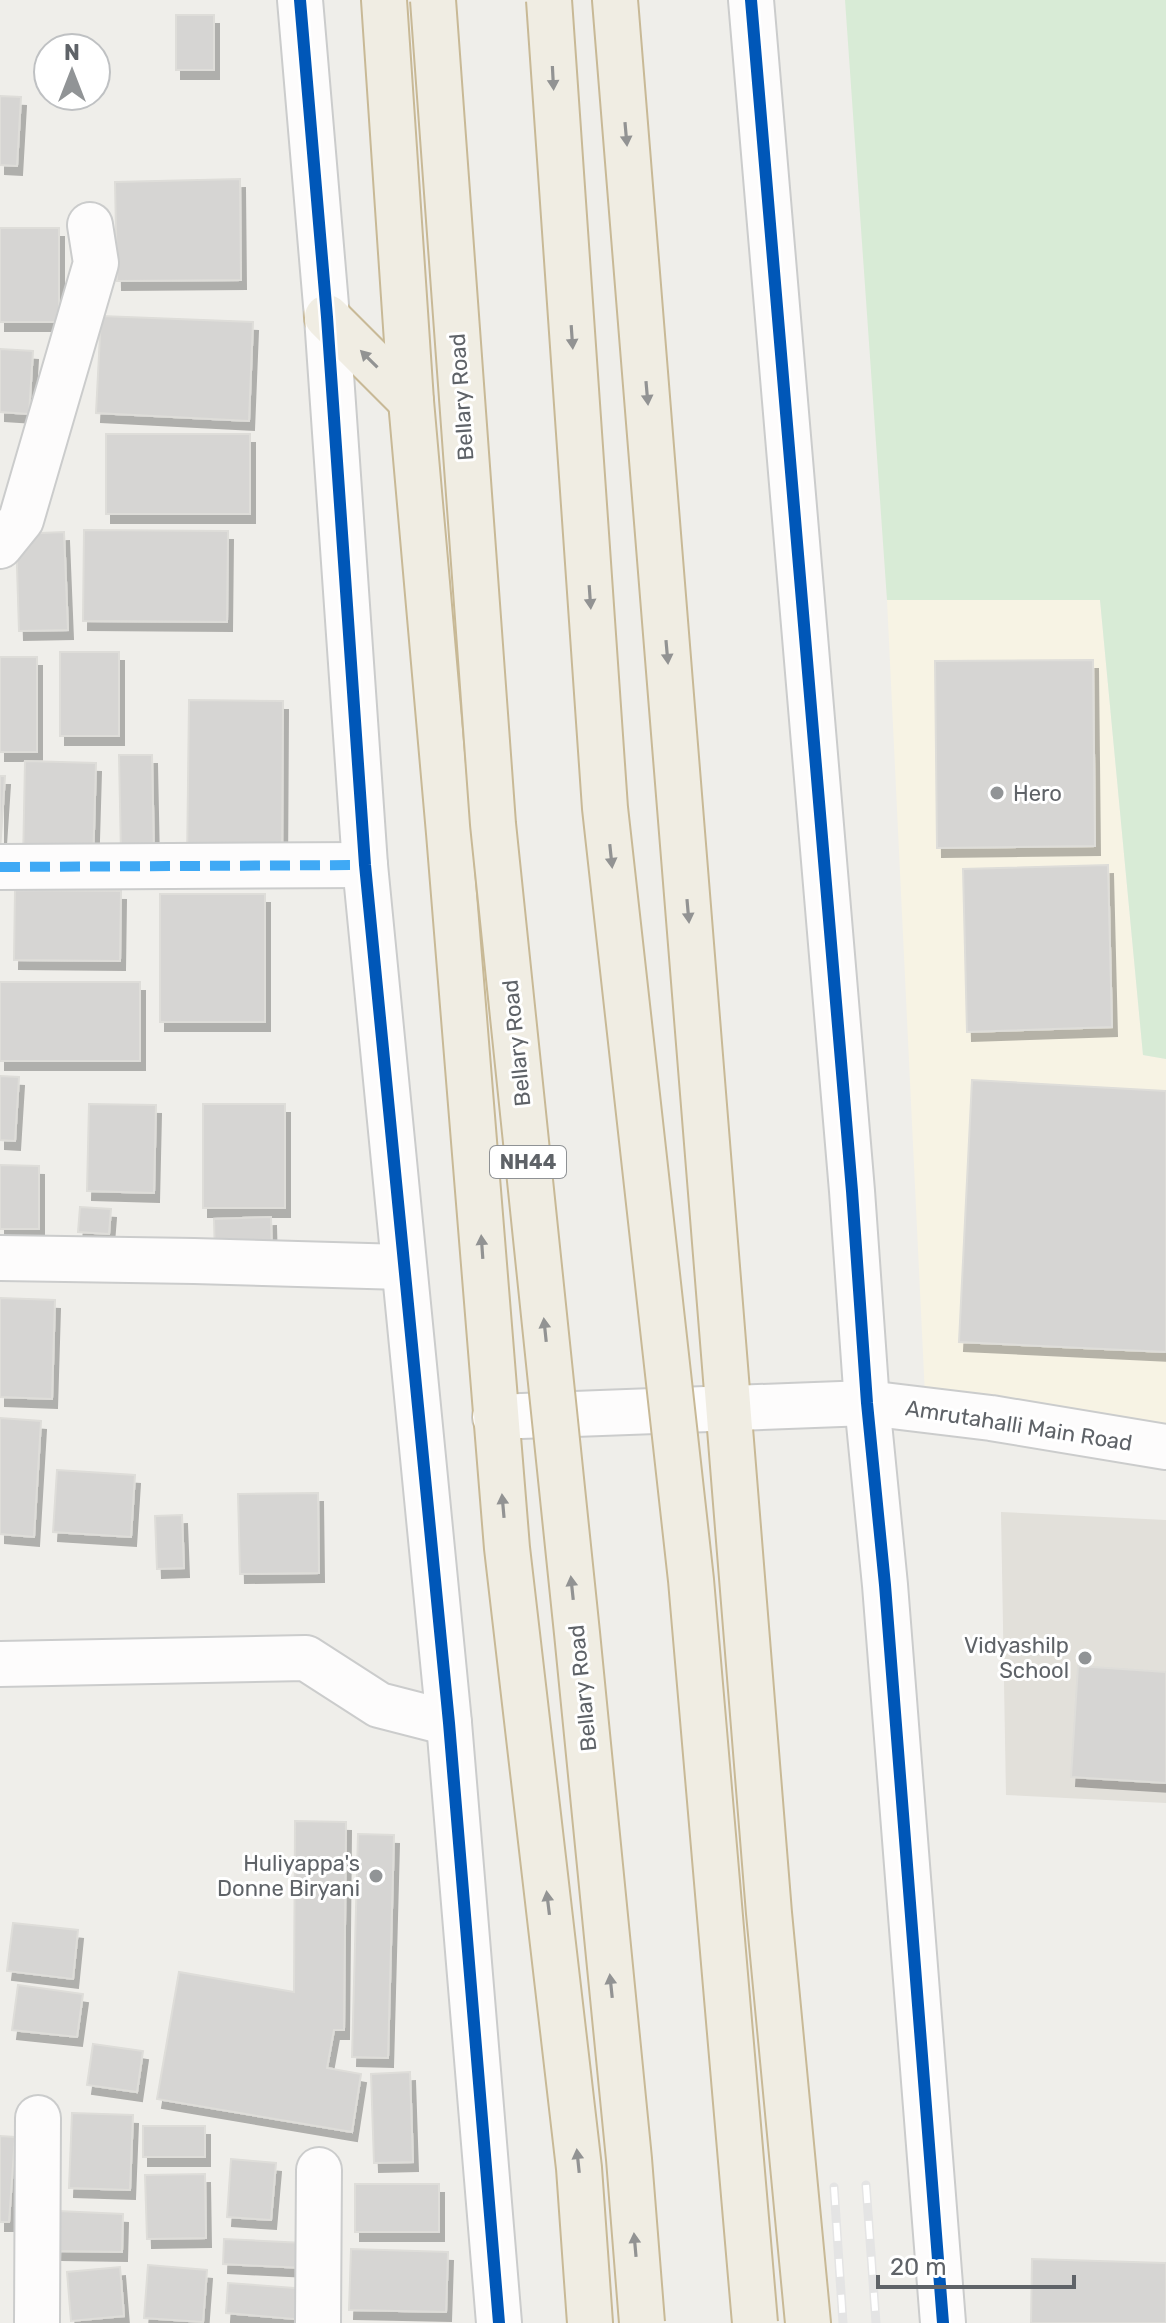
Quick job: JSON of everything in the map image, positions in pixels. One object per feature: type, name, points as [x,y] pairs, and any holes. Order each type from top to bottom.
[{"type":"highway","points":[[384,0],[411,401],[495,1417],[507,1548],[579,2168],[590,2323]]},
{"type":"highway","name":"Bellary Road","points":[[433,0],[493,824],[629,2159],[642,2323]]},
{"type":"highway","points":[[549,0],[605,808],[691,1580],[755,2323]]},
{"type":"highway","points":[[615,0],[767,1898],[808,2323]]},
{"type":"highway","points":[[327,317],[411,401]]},
{"type":"street","points":[[300,0],[327,317],[365,865],[449,1723],[499,2323]]},
{"type":"street","points":[[751,0],[851,1175],[867,1403],[885,1585],[943,2323]]},
{"type":"street","points":[[0,546],[21,520],[96,263],[90,225]]},
{"type":"street","points":[[0,867],[365,865]]},
{"type":"street","points":[[0,1258],[403,1267]]},
{"type":"street","name":"Amrutahalli Main Road","points":[[495,1417],[867,1403],[991,1418],[1166,1447]]},
{"type":"street","points":[[0,1664],[306,1658],[379,1705],[449,1723]]},
{"type":"street","points":[[37,2323],[38,2118]]},
{"type":"street","points":[[318,2323],[319,2170]]},
{"type":"shaded area","points":[[887,600],[1100,600],[1143,1055],[1166,1059],[1166,1427],[925,1396]]},
{"type":"shaded area","name":"Vidyashilp School","points":[[1001,1512],[1166,1520],[1166,1803],[1006,1795]]},
{"type":"green space","points":[[845,0],[1166,0],[1166,1059],[1143,1055],[1100,600],[887,600]]},
{"type":"building","points":[[176,15],[214,15],[214,70],[176,70]]},
{"type":"building","points":[[0,96],[21,97],[17,166],[0,165]]},
{"type":"building","points":[[240,179],[241,280],[117,281],[115,182]]},
{"type":"building","points":[[0,228],[59,228],[59,322],[0,322]]},
{"type":"building","points":[[101,316],[253,322],[249,421],[96,413]]},
{"type":"building","points":[[0,349],[33,351],[29,414],[0,412]]},
{"type":"building","points":[[106,434],[250,434],[250,514],[106,514]]},
{"type":"building","points":[[84,530],[228,531],[227,622],[83,621]]},
{"type":"building","points":[[64,532],[68,630],[19,631],[16,534]]},
{"type":"building","points":[[60,652],[119,652],[119,736],[60,736]]},
{"type":"building","points":[[0,657],[37,657],[37,752],[0,752]]},
{"type":"building","points":[[1093,660],[1095,846],[937,848],[935,661]]},
{"type":"building","points":[[189,700],[283,701],[282,865],[187,865]]},
{"type":"building","points":[[119,755],[152,755],[154,854],[121,855]]},
{"type":"building","points":[[25,761],[96,763],[93,865],[23,863]]},
{"type":"building","points":[[0,776],[5,776],[0,851]]},
{"type":"building","points":[[1108,865],[1112,1027],[967,1032],[963,869]]},
{"type":"building","points":[[15,890],[121,891],[120,961],[14,960]]},
{"type":"building","points":[[160,894],[265,894],[265,1022],[160,1022]]},
{"type":"building","points":[[0,982],[140,982],[140,1061],[0,1061]]},
{"type":"building","points":[[0,1076],[19,1077],[15,1141],[0,1140]]},
{"type":"building","points":[[972,1080],[1166,1091],[1166,1352],[959,1342]]},
{"type":"building","points":[[89,1104],[156,1105],[154,1193],[87,1191]]},
{"type":"building","points":[[203,1104],[285,1104],[285,1208],[203,1208]]},
{"type":"building","points":[[0,1165],[39,1166],[39,1229],[0,1229]]},
{"type":"building","points":[[80,1207],[111,1209],[109,1234],[78,1232]]},
{"type":"building","points":[[271,1217],[272,1254],[215,1257],[214,1219]]},
{"type":"building","points":[[0,1298],[55,1300],[52,1399],[0,1397]]},
{"type":"building","points":[[0,1418],[41,1421],[34,1537],[0,1534]]},
{"type":"building","points":[[57,1470],[135,1475],[131,1537],[53,1532]]},
{"type":"building","points":[[318,1493],[319,1573],[240,1574],[238,1494]]},
{"type":"building","points":[[182,1515],[184,1568],[157,1569],[155,1516]]},
{"type":"building","points":[[1078,1666],[1166,1672],[1166,1783],[1071,1777]]},
{"type":"building","points":[[295,1821],[346,1822],[344,2030],[334,2030],[327,2068],[361,2074],[352,2132],[157,2099],[179,1972],[294,1992]]},
{"type":"building","points":[[358,1834],[394,1835],[388,2058],[352,2057]]},
{"type":"building","points":[[13,1923],[78,1930],[73,1979],[7,1971]]},
{"type":"building","points":[[18,1985],[83,1994],[77,2037],[12,2030]]},
{"type":"building","points":[[93,2044],[143,2051],[137,2092],[87,2085]]},
{"type":"building","points":[[410,2072],[413,2162],[374,2163],[371,2074]]},
{"type":"building","points":[[72,2113],[133,2115],[130,2190],[69,2188]]},
{"type":"building","points":[[143,2126],[205,2126],[205,2157],[143,2157]]},
{"type":"building","points":[[0,2136],[15,2137],[9,2222],[0,2222]]},
{"type":"building","points":[[231,2159],[276,2163],[271,2220],[227,2217]]},
{"type":"building","points":[[205,2174],[206,2238],[147,2239],[145,2175]]},
{"type":"building","points":[[355,2184],[439,2184],[439,2232],[355,2232]]},
{"type":"building","points":[[58,2211],[123,2214],[122,2252],[57,2251]]},
{"type":"building","points":[[224,2239],[304,2243],[303,2268],[223,2264]]},
{"type":"building","points":[[351,2249],[448,2252],[446,2312],[349,2310]]},
{"type":"building","points":[[1032,2259],[1166,2263],[1166,2323],[1031,2323]]},
{"type":"building","points":[[148,2265],[207,2270],[203,2322],[144,2318]]},
{"type":"building","points":[[120,2267],[124,2316],[71,2321],[67,2272]]},
{"type":"building","points":[[228,2283],[308,2289],[306,2320],[226,2313]]},
{"type":"railway","points":[[866,2185],[876,2323]]},
{"type":"railway","points":[[834,2187],[843,2323]]},
{"type":"marked path","points":[[0,867],[365,865]]},
{"type":"cycle path","points":[[300,0],[327,317],[365,865],[449,1723],[499,2323]]},
{"type":"cycle path","points":[[751,0],[852,1191],[867,1403],[885,1585],[943,2323]]},
{"type":"place","name":"Hero","points":[[997,793]]},
{"type":"place","name":"Vidyashilp School","points":[[1085,1658]]},
{"type":"place","name":"Huliyappa's Donne Biryani","points":[[376,1876]]}]
